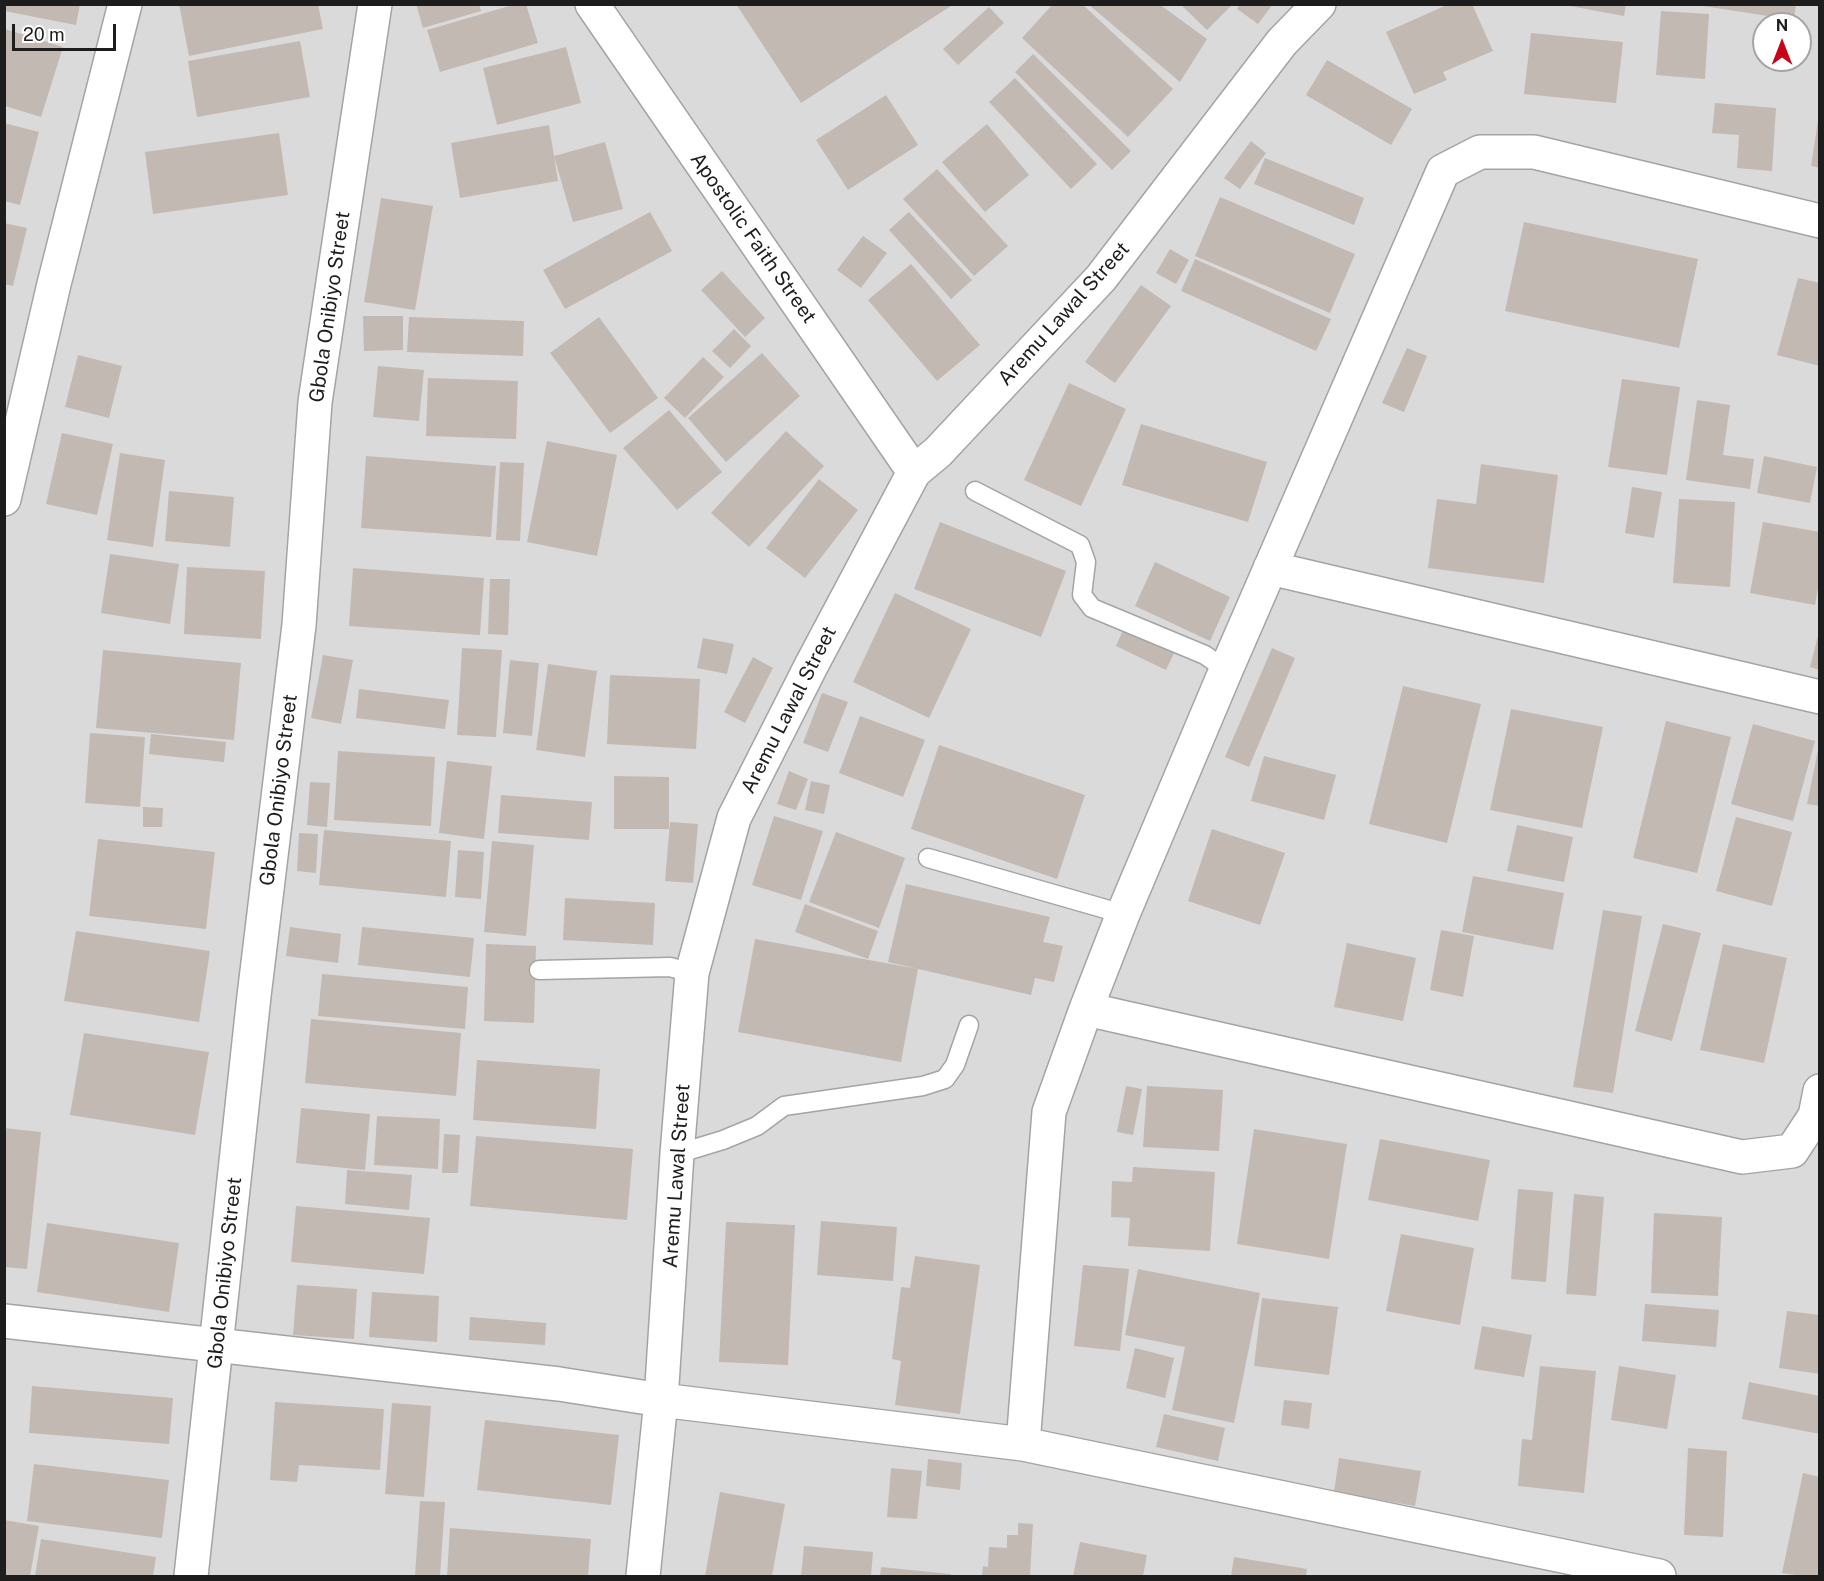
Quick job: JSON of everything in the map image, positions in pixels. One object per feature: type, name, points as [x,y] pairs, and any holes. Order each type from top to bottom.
[{"type":"street","points":[[4,499],[54,284],[125,4]]},
{"type":"street","name":"Gbola Onibiyo Street","points":[[191,1576],[254,996],[299,625],[315,402],[375,4]]},
{"type":"street","name":"Apostolic Faith Street","points":[[592,4],[914,472]]},
{"type":"street","name":"Aremu Lawal Street","points":[[643,1576],[661,1400],[677,1154],[692,973],[734,819],[811,666],[914,472],[938,452],[1101,278],[1282,42],[1319,4]]},
{"type":"street","points":[[1023,1444],[1049,1112],[1123,915],[1226,670],[1443,171],[1480,152],[1534,152],[1820,221]]},
{"type":"street","points":[[1270,568],[1820,697]]},
{"type":"street","points":[[1086,1009],[1742,1157],[1792,1151],[1815,1116],[1820,1091]]},
{"type":"street","points":[[4,1321],[559,1384],[661,1400],[1023,1444],[1659,1576]]},
{"type":"lane","points":[[975,491],[1080,545],[1086,562],[1082,596],[1092,608],[1206,655],[1226,670]]},
{"type":"lane","points":[[928,858],[1123,915]]},
{"type":"lane","points":[[539,970],[670,967],[692,973]]},
{"type":"lane","points":[[677,1154],[723,1140],[757,1126],[784,1106],[923,1086],[945,1079],[955,1065],[969,1025]]},
{"type":"shaded area","points":[[5,5],[1819,5],[1819,1576],[5,1576]]},
{"type":"building","points":[[4,4],[80,4],[76,25],[4,11]]},
{"type":"building","points":[[179,4],[318,4],[323,29],[189,56]]},
{"type":"building","points":[[416,4],[479,4],[481,11],[423,28]]},
{"type":"building","points":[[516,4],[526,4],[538,43],[440,72],[427,30]]},
{"type":"building","points":[[736,4],[954,4],[801,103]]},
{"type":"building","points":[[1053,4],[1082,4],[1173,89],[1128,137],[1022,38]]},
{"type":"building","points":[[1088,4],[1159,4],[1207,39],[1180,82]]},
{"type":"building","points":[[1180,4],[1229,4],[1231,6],[1207,30]]},
{"type":"building","points":[[1240,4],[1273,4],[1258,24],[1237,9]]},
{"type":"building","points":[[1449,4],[1472,4],[1493,51],[1443,72],[1447,80],[1414,94],[1386,32]]},
{"type":"building","points":[[1559,4],[1626,4],[1624,16]]},
{"type":"building","points":[[1703,4],[1796,4],[1795,12],[1752,14],[1703,6]]},
{"type":"building","points":[[989,7],[1004,23],[958,65],[943,49]]},
{"type":"building","points":[[1661,11],[1709,14],[1705,79],[1656,75]]},
{"type":"building","points":[[5,29],[63,47],[41,117],[5,106]]},
{"type":"building","points":[[1531,33],[1623,42],[1616,103],[1524,94]]},
{"type":"building","points":[[300,41],[310,97],[197,117],[188,61]]},
{"type":"building","points":[[566,47],[581,103],[497,125],[483,68]]},
{"type":"building","points":[[1033,54],[1131,151],[1112,170],[1015,72]]},
{"type":"building","points":[[1327,60],[1412,109],[1391,145],[1306,95]]},
{"type":"building","points":[[1015,78],[1097,164],[1071,189],[989,102]]},
{"type":"building","points":[[886,95],[918,145],[848,190],[816,140]]},
{"type":"building","points":[[1715,103],[1776,108],[1772,171],[1737,168],[1739,135],[1712,133]]},
{"type":"building","points":[[1818,121],[1820,121],[1820,168],[1811,166]]},
{"type":"building","points":[[4,123],[39,132],[20,205],[4,201]]},
{"type":"building","points":[[987,124],[1029,175],[985,212],[942,162]]},
{"type":"building","points":[[549,125],[558,181],[460,198],[451,143]]},
{"type":"building","points":[[279,133],[288,195],[153,214],[145,152]]},
{"type":"building","points":[[1251,141],[1266,153],[1240,189],[1224,178]]},
{"type":"building","points":[[605,142],[623,209],[573,222],[554,156]]},
{"type":"building","points":[[1265,158],[1364,198],[1354,225],[1254,184]]},
{"type":"building","points":[[937,169],[1008,246],[974,276],[903,199]]},
{"type":"building","points":[[1220,197],[1355,254],[1330,313],[1195,256]]},
{"type":"building","points":[[381,198],[433,206],[415,310],[364,302]]},
{"type":"building","points":[[650,212],[672,251],[565,309],[543,270]]},
{"type":"building","points":[[909,212],[972,280],[951,299],[889,230]]},
{"type":"building","points":[[1524,222],[1698,259],[1679,348],[1505,311]]},
{"type":"building","points":[[4,223],[27,228],[13,286],[4,284]]},
{"type":"building","points":[[863,236],[887,253],[861,288],[837,270]]},
{"type":"building","points":[[1170,249],[1189,260],[1176,284],[1156,273]]},
{"type":"building","points":[[1195,259],[1331,319],[1316,351],[1181,291]]},
{"type":"building","points":[[911,264],[980,345],[937,381],[868,300]]},
{"type":"building","points":[[722,271],[765,318],[745,337],[701,290]]},
{"type":"building","points":[[1798,278],[1820,283],[1820,366],[1777,355]]},
{"type":"building","points":[[1141,285],[1171,306],[1115,383],[1085,362]]},
{"type":"building","points":[[363,316],[403,316],[403,350],[364,351]]},
{"type":"building","points":[[409,317],[524,321],[523,356],[407,352]]},
{"type":"building","points":[[599,317],[658,398],[610,433],[550,353]]},
{"type":"building","points":[[734,329],[751,346],[730,368],[712,351]]},
{"type":"building","points":[[1407,348],[1427,356],[1404,412],[1382,403]]},
{"type":"building","points":[[762,353],[800,396],[726,462],[688,418]]},
{"type":"building","points":[[78,355],[122,366],[109,418],[65,407]]},
{"type":"building","points":[[703,357],[724,377],[685,418],[664,398]]},
{"type":"building","points":[[378,366],[424,370],[419,421],[373,417]]},
{"type":"building","points":[[428,378],[518,381],[516,439],[426,436]]},
{"type":"building","points":[[1622,379],[1680,387],[1667,475],[1608,467]]},
{"type":"building","points":[[1069,383],[1126,409],[1081,506],[1024,480]]},
{"type":"building","points":[[1697,400],[1730,405],[1723,455],[1754,459],[1750,489],[1686,480]]},
{"type":"building","points":[[669,410],[722,472],[677,510],[623,448]]},
{"type":"building","points":[[1141,424],[1267,462],[1248,522],[1122,485]]},
{"type":"building","points":[[786,431],[824,466],[749,547],[711,513]]},
{"type":"building","points":[[62,433],[113,444],[97,515],[46,504]]},
{"type":"building","points":[[547,441],[617,455],[597,556],[527,542]]},
{"type":"building","points":[[120,453],[165,460],[153,547],[107,540]]},
{"type":"building","points":[[366,456],[496,466],[491,537],[361,528]]},
{"type":"building","points":[[1764,456],[1817,467],[1810,503],[1757,493]]},
{"type":"building","points":[[500,462],[524,463],[520,541],[496,540]]},
{"type":"building","points":[[1481,464],[1558,475],[1544,583],[1428,568],[1437,499],[1476,504]]},
{"type":"building","points":[[819,479],[858,510],[805,578],[766,548]]},
{"type":"building","points":[[1632,487],[1662,492],[1654,538],[1625,533]]},
{"type":"building","points":[[169,491],[234,497],[230,547],[165,541]]},
{"type":"building","points":[[1679,499],[1735,502],[1730,587],[1673,583]]},
{"type":"building","points":[[940,522],[1066,571],[1041,637],[914,589]]},
{"type":"building","points":[[1763,522],[1820,532],[1820,577],[1815,605],[1750,593]]},
{"type":"building","points":[[110,554],[179,564],[170,624],[101,613]]},
{"type":"building","points":[[1155,562],[1230,597],[1210,641],[1135,606]]},
{"type":"building","points":[[187,567],[265,571],[261,639],[184,634]]},
{"type":"building","points":[[353,568],[484,578],[480,635],[349,626]]},
{"type":"building","points":[[490,579],[510,579],[508,635],[488,634]]},
{"type":"building","points":[[895,593],[971,629],[929,718],[853,682]]},
{"type":"building","points":[[1124,628],[1175,651],[1166,670],[1116,646]]},
{"type":"building","points":[[1820,632],[1820,670],[1810,667]]},
{"type":"building","points":[[703,638],[734,644],[727,674],[697,668]]},
{"type":"building","points":[[462,648],[502,650],[496,737],[457,735]]},
{"type":"building","points":[[1272,648],[1295,658],[1249,767],[1225,757]]},
{"type":"building","points":[[103,650],[241,663],[234,740],[96,728]]},
{"type":"building","points":[[323,655],[353,660],[341,724],[311,718]]},
{"type":"building","points":[[753,657],[773,668],[745,723],[724,712]]},
{"type":"building","points":[[510,660],[539,663],[532,736],[503,733]]},
{"type":"building","points":[[548,664],[597,671],[585,757],[536,750]]},
{"type":"building","points":[[610,675],[700,679],[696,749],[607,744]]},
{"type":"building","points":[[1403,686],[1481,704],[1447,843],[1369,824]]},
{"type":"building","points":[[359,689],[449,700],[445,729],[356,718]]},
{"type":"building","points":[[822,693],[848,702],[828,752],[803,743]]},
{"type":"building","points":[[1511,709],[1603,727],[1582,828],[1490,810]]},
{"type":"building","points":[[860,716],[925,740],[903,797],[839,773]]},
{"type":"building","points":[[1666,721],[1731,737],[1697,873],[1633,858]]},
{"type":"building","points":[[1753,724],[1815,741],[1793,821],[1731,804]]},
{"type":"building","points":[[90,733],[145,737],[140,807],[85,803]]},
{"type":"building","points":[[151,734],[226,742],[224,762],[149,754]]},
{"type":"building","points":[[939,745],[1085,795],[1057,879],[911,829]]},
{"type":"building","points":[[1818,750],[1820,750],[1820,806],[1807,804]]},
{"type":"building","points":[[338,751],[435,757],[431,826],[334,820]]},
{"type":"building","points":[[1264,756],[1336,775],[1324,820],[1251,801]]},
{"type":"building","points":[[447,761],[492,766],[484,839],[439,833]]},
{"type":"building","points":[[789,771],[808,779],[796,810],[777,804]]},
{"type":"building","points":[[614,776],[669,777],[669,829],[614,829]]},
{"type":"building","points":[[811,781],[830,785],[824,814],[805,810]]},
{"type":"building","points":[[310,782],[330,783],[327,827],[307,825]]},
{"type":"building","points":[[501,795],[592,802],[589,840],[498,833]]},
{"type":"building","points":[[143,807],[163,808],[162,827],[143,827]]},
{"type":"building","points":[[774,816],[823,831],[801,900],[752,885]]},
{"type":"building","points":[[1736,817],[1792,832],[1772,906],[1716,891]]},
{"type":"building","points":[[670,822],[698,824],[693,883],[665,881]]},
{"type":"building","points":[[1517,825],[1573,837],[1564,882],[1507,871]]},
{"type":"building","points":[[1212,829],[1285,853],[1260,925],[1188,901]]},
{"type":"building","points":[[324,830],[451,841],[446,897],[319,885]]},
{"type":"building","points":[[836,832],[905,858],[879,928],[809,902]]},
{"type":"building","points":[[299,833],[318,834],[316,873],[297,871]]},
{"type":"building","points":[[98,839],[215,852],[206,929],[89,916]]},
{"type":"building","points":[[492,841],[534,845],[526,936],[484,932]]},
{"type":"building","points":[[458,850],[484,852],[481,899],[455,897]]},
{"type":"building","points":[[1473,876],[1564,893],[1553,950],[1462,932]]},
{"type":"building","points":[[906,884],[1050,917],[1043,942],[1063,946],[1054,982],[1035,978],[1031,995],[888,962]]},
{"type":"building","points":[[565,898],[655,903],[653,945],[563,940]]},
{"type":"building","points":[[805,904],[878,931],[868,959],[795,932]]},
{"type":"building","points":[[1603,910],[1642,916],[1613,1093],[1573,1087]]},
{"type":"building","points":[[1663,924],[1701,933],[1672,1041],[1635,1031]]},
{"type":"building","points":[[290,927],[341,934],[338,963],[286,956]]},
{"type":"building","points":[[362,927],[474,938],[470,977],[358,965]]},
{"type":"building","points":[[1441,930],[1474,936],[1463,997],[1430,990]]},
{"type":"building","points":[[76,931],[210,951],[199,1022],[64,1001]]},
{"type":"building","points":[[755,939],[918,969],[901,1062],[738,1032]]},
{"type":"building","points":[[1347,943],[1416,958],[1403,1021],[1334,1007]]},
{"type":"building","points":[[486,944],[536,946],[534,1023],[484,1021]]},
{"type":"building","points":[[1723,944],[1787,958],[1764,1063],[1700,1050]]},
{"type":"building","points":[[322,974],[468,987],[465,1029],[318,1016]]},
{"type":"building","points":[[311,1019],[461,1033],[456,1096],[305,1083]]},
{"type":"building","points":[[84,1033],[209,1052],[195,1135],[70,1115]]},
{"type":"building","points":[[477,1060],[600,1069],[596,1129],[473,1120]]},
{"type":"building","points":[[1126,1086],[1142,1089],[1133,1135],[1117,1132]]},
{"type":"building","points":[[1147,1086],[1223,1090],[1219,1151],[1143,1147]]},
{"type":"building","points":[[301,1108],[370,1114],[365,1170],[296,1163]]},
{"type":"building","points":[[377,1116],[440,1119],[438,1169],[374,1165]]},
{"type":"building","points":[[4,1128],[41,1132],[27,1269],[4,1267]]},
{"type":"building","points":[[1254,1129],[1347,1144],[1329,1259],[1237,1244]]},
{"type":"building","points":[[444,1134],[460,1135],[458,1173],[442,1173]]},
{"type":"building","points":[[476,1136],[633,1149],[627,1220],[470,1206]]},
{"type":"building","points":[[1380,1139],[1490,1160],[1478,1221],[1368,1200]]},
{"type":"building","points":[[1133,1167],[1215,1172],[1210,1251],[1128,1246],[1130,1218],[1111,1217],[1112,1181],[1132,1182]]},
{"type":"building","points":[[347,1170],[412,1175],[409,1210],[345,1204]]},
{"type":"building","points":[[1518,1189],[1553,1192],[1546,1282],[1511,1279]]},
{"type":"building","points":[[1574,1194],[1604,1197],[1596,1296],[1566,1294]]},
{"type":"building","points":[[296,1206],[430,1218],[424,1274],[291,1262]]},
{"type":"building","points":[[1654,1213],[1722,1217],[1718,1296],[1651,1293]]},
{"type":"building","points":[[821,1221],[897,1227],[893,1281],[817,1275]]},
{"type":"building","points":[[726,1222],[795,1225],[788,1365],[719,1362]]},
{"type":"building","points":[[47,1223],[179,1243],[169,1312],[37,1292]]},
{"type":"building","points":[[1401,1234],[1474,1248],[1460,1325],[1386,1311]]},
{"type":"building","points":[[915,1256],[980,1265],[960,1414],[895,1405],[901,1361],[892,1359],[901,1287],[910,1288]]},
{"type":"building","points":[[1083,1265],[1129,1269],[1120,1351],[1074,1346]]},
{"type":"building","points":[[1138,1269],[1260,1293],[1234,1423],[1172,1410],[1185,1347],[1125,1335]]},
{"type":"building","points":[[297,1285],[357,1289],[354,1339],[293,1335]]},
{"type":"building","points":[[372,1292],[439,1296],[437,1342],[369,1337]]},
{"type":"building","points":[[1262,1298],[1338,1307],[1329,1375],[1254,1366]]},
{"type":"building","points":[[1645,1304],[1719,1310],[1716,1347],[1642,1341]]},
{"type":"building","points":[[1787,1311],[1820,1315],[1820,1374],[1779,1368]]},
{"type":"building","points":[[470,1317],[546,1323],[545,1345],[469,1340]]},
{"type":"building","points":[[1482,1326],[1532,1335],[1524,1377],[1474,1369]]},
{"type":"building","points":[[1135,1348],[1174,1358],[1165,1398],[1126,1388]]},
{"type":"building","points":[[1540,1366],[1596,1371],[1584,1493],[1518,1486],[1522,1439],[1532,1440]]},
{"type":"building","points":[[1619,1366],[1676,1375],[1667,1429],[1611,1420]]},
{"type":"building","points":[[1749,1382],[1820,1396],[1820,1434],[1742,1419]]},
{"type":"building","points":[[32,1386],[173,1398],[169,1444],[29,1433]]},
{"type":"building","points":[[1284,1400],[1312,1403],[1309,1429],[1281,1425]]},
{"type":"building","points":[[275,1402],[384,1409],[380,1470],[299,1465],[297,1482],[270,1480]]},
{"type":"building","points":[[392,1403],[431,1406],[424,1497],[385,1494]]},
{"type":"building","points":[[1164,1414],[1225,1428],[1218,1461],[1156,1447]]},
{"type":"building","points":[[485,1420],[619,1435],[611,1505],[477,1490]]},
{"type":"building","points":[[1688,1448],[1727,1451],[1723,1537],[1684,1535]]},
{"type":"building","points":[[1339,1458],[1421,1471],[1415,1506],[1334,1492]]},
{"type":"building","points":[[928,1459],[962,1463],[960,1490],[926,1486]]},
{"type":"building","points":[[34,1464],[169,1480],[162,1538],[27,1521]]},
{"type":"building","points":[[891,1468],[922,1471],[917,1519],[887,1517]]},
{"type":"building","points":[[1803,1473],[1820,1477],[1820,1576],[1782,1573]]},
{"type":"building","points":[[720,1492],[785,1504],[772,1576],[705,1576]]},
{"type":"building","points":[[420,1501],[445,1502],[440,1576],[415,1576]]},
{"type":"building","points":[[4,1520],[39,1526],[30,1576],[4,1576]]},
{"type":"building","points":[[1018,1523],[1033,1524],[1030,1576],[982,1576],[983,1566],[988,1567],[989,1547],[1007,1548],[1007,1535],[1018,1535]]},
{"type":"building","points":[[450,1528],[591,1539],[588,1576],[447,1576]]},
{"type":"building","points":[[41,1539],[156,1557],[153,1576],[35,1576]]},
{"type":"building","points":[[1080,1542],[1147,1555],[1143,1576],[1073,1576]]},
{"type":"building","points":[[804,1546],[873,1552],[871,1576],[801,1576]]},
{"type":"building","points":[[1234,1557],[1307,1569],[1306,1576],[1231,1576]]},
{"type":"building","points":[[881,1567],[951,1574],[951,1576],[880,1576]]}]
